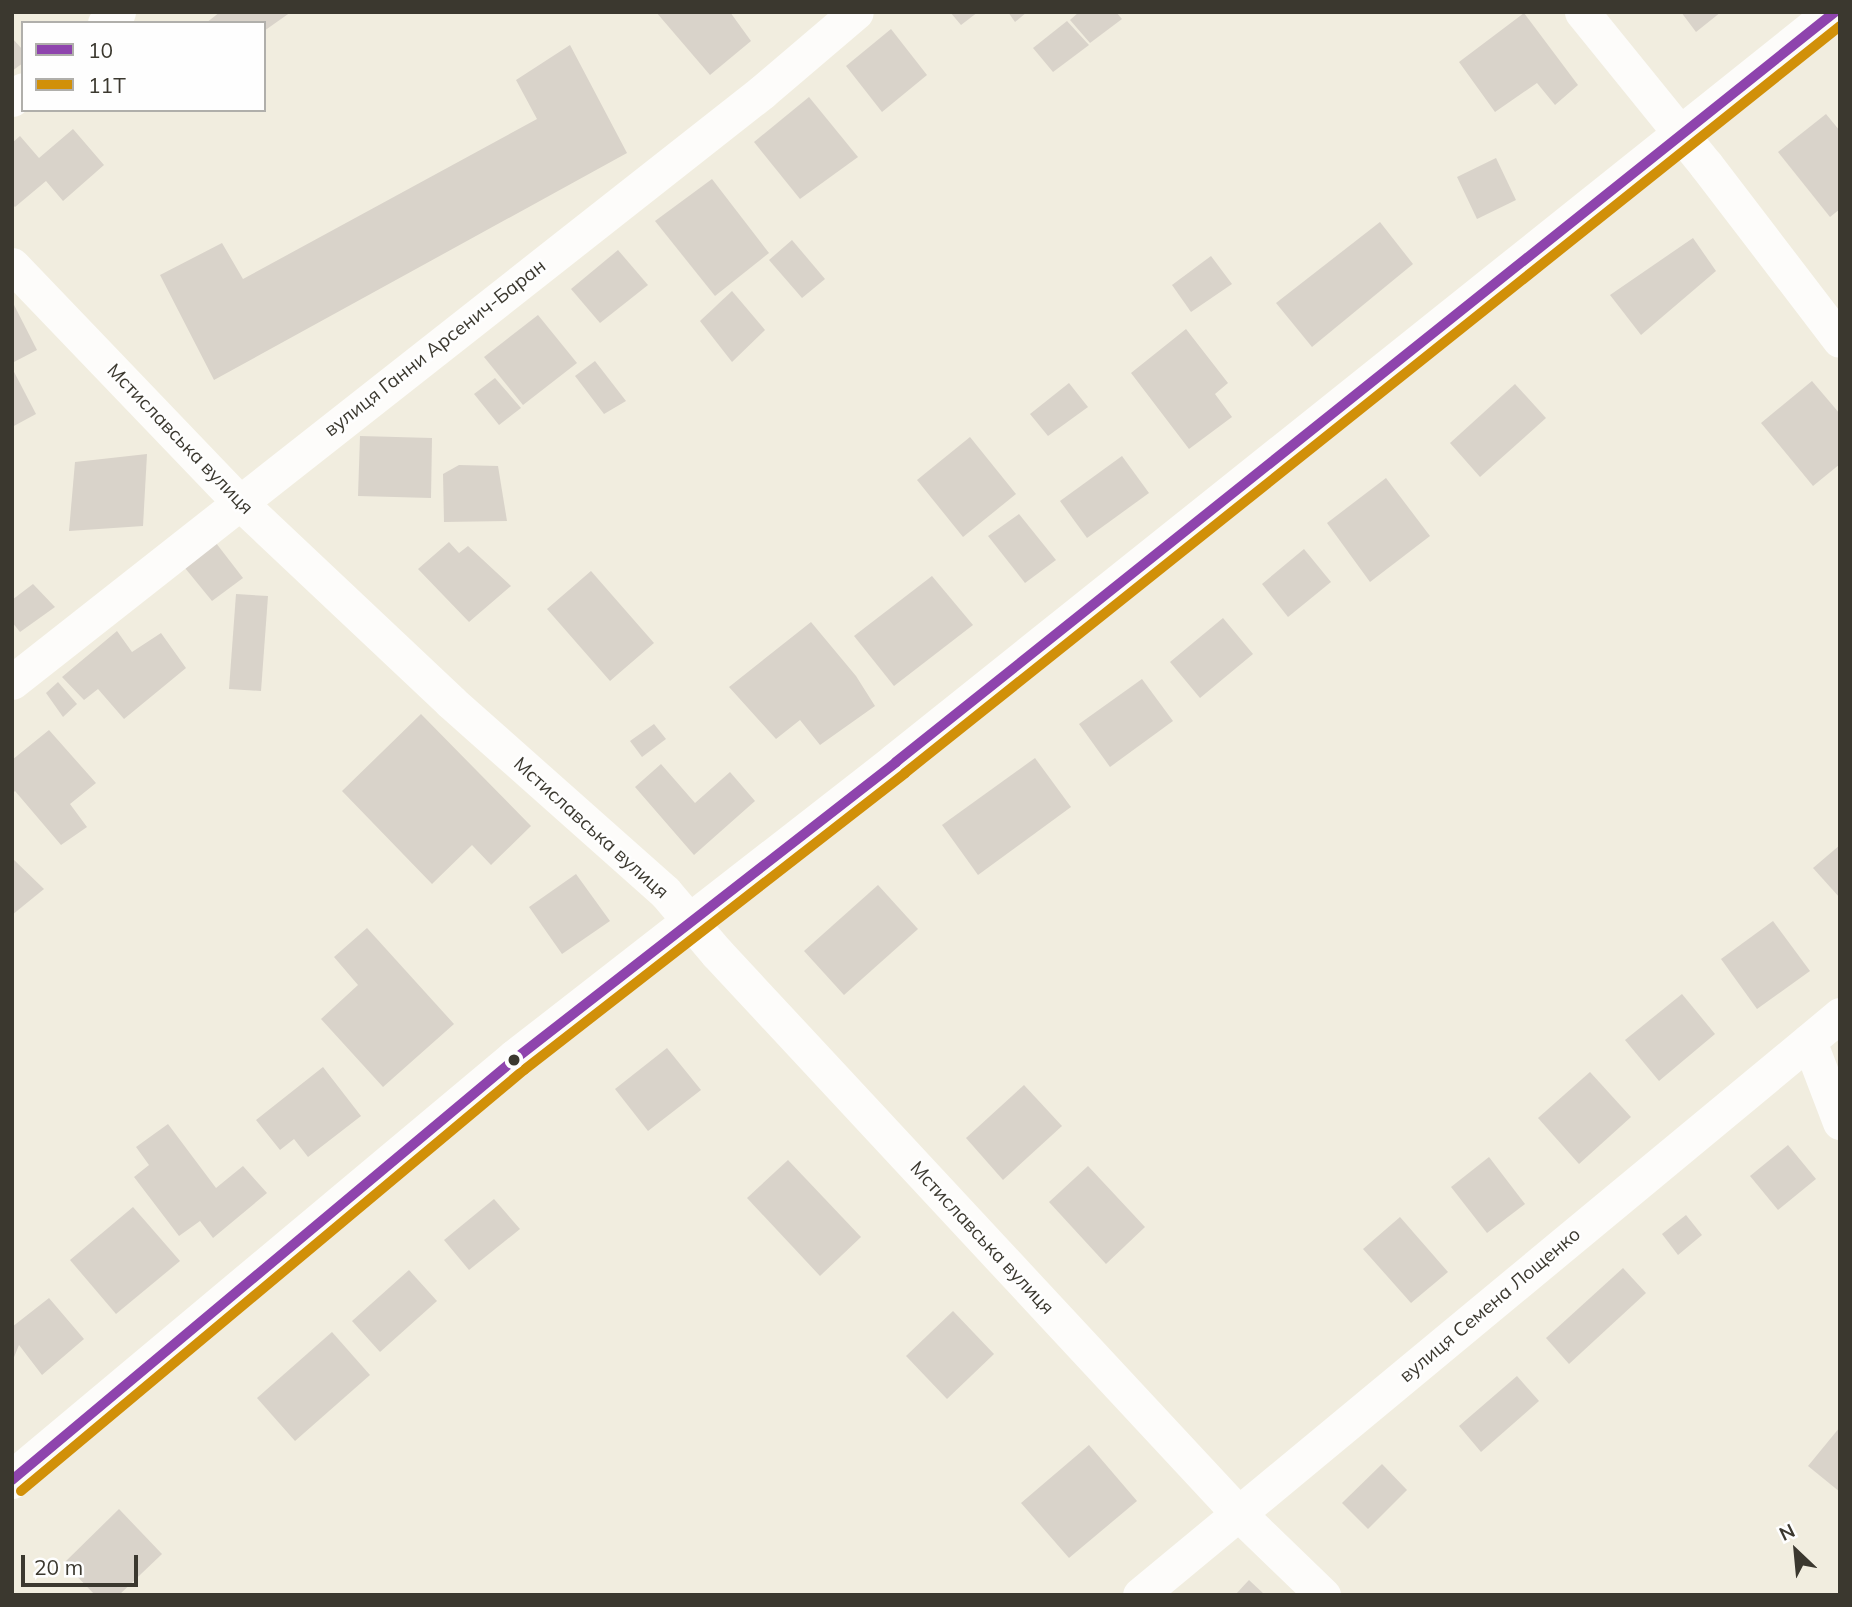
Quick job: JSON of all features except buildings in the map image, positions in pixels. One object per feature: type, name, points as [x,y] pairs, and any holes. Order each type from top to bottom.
[{"type":"main road","points":[[12,1480],[504,1068],[1835,12]]},
{"type":"street","name":"вулиця Ганни Арсенич-Баран","points":[[12,681],[762,92],[856,12]]},
{"type":"street","points":[[1583,12],[1840,340]]},
{"type":"street","name":"Мстиславська вулиця","points":[[12,265],[238,501],[451,702],[665,892],[1238,1514],[1323,1595]]},
{"type":"street","name":"вулиця Семена Лощенко","points":[[1140,1595],[1840,1015]]},
{"type":"street","points":[[1809,1041],[1840,1122]]},
{"type":"transit line","name":"10","points":[[12,1480],[515,1059],[896,762],[1835,12]]},
{"type":"transit line","name":"11Т","points":[[21,1491],[524,1070],[905,773],[1840,26]]}]
